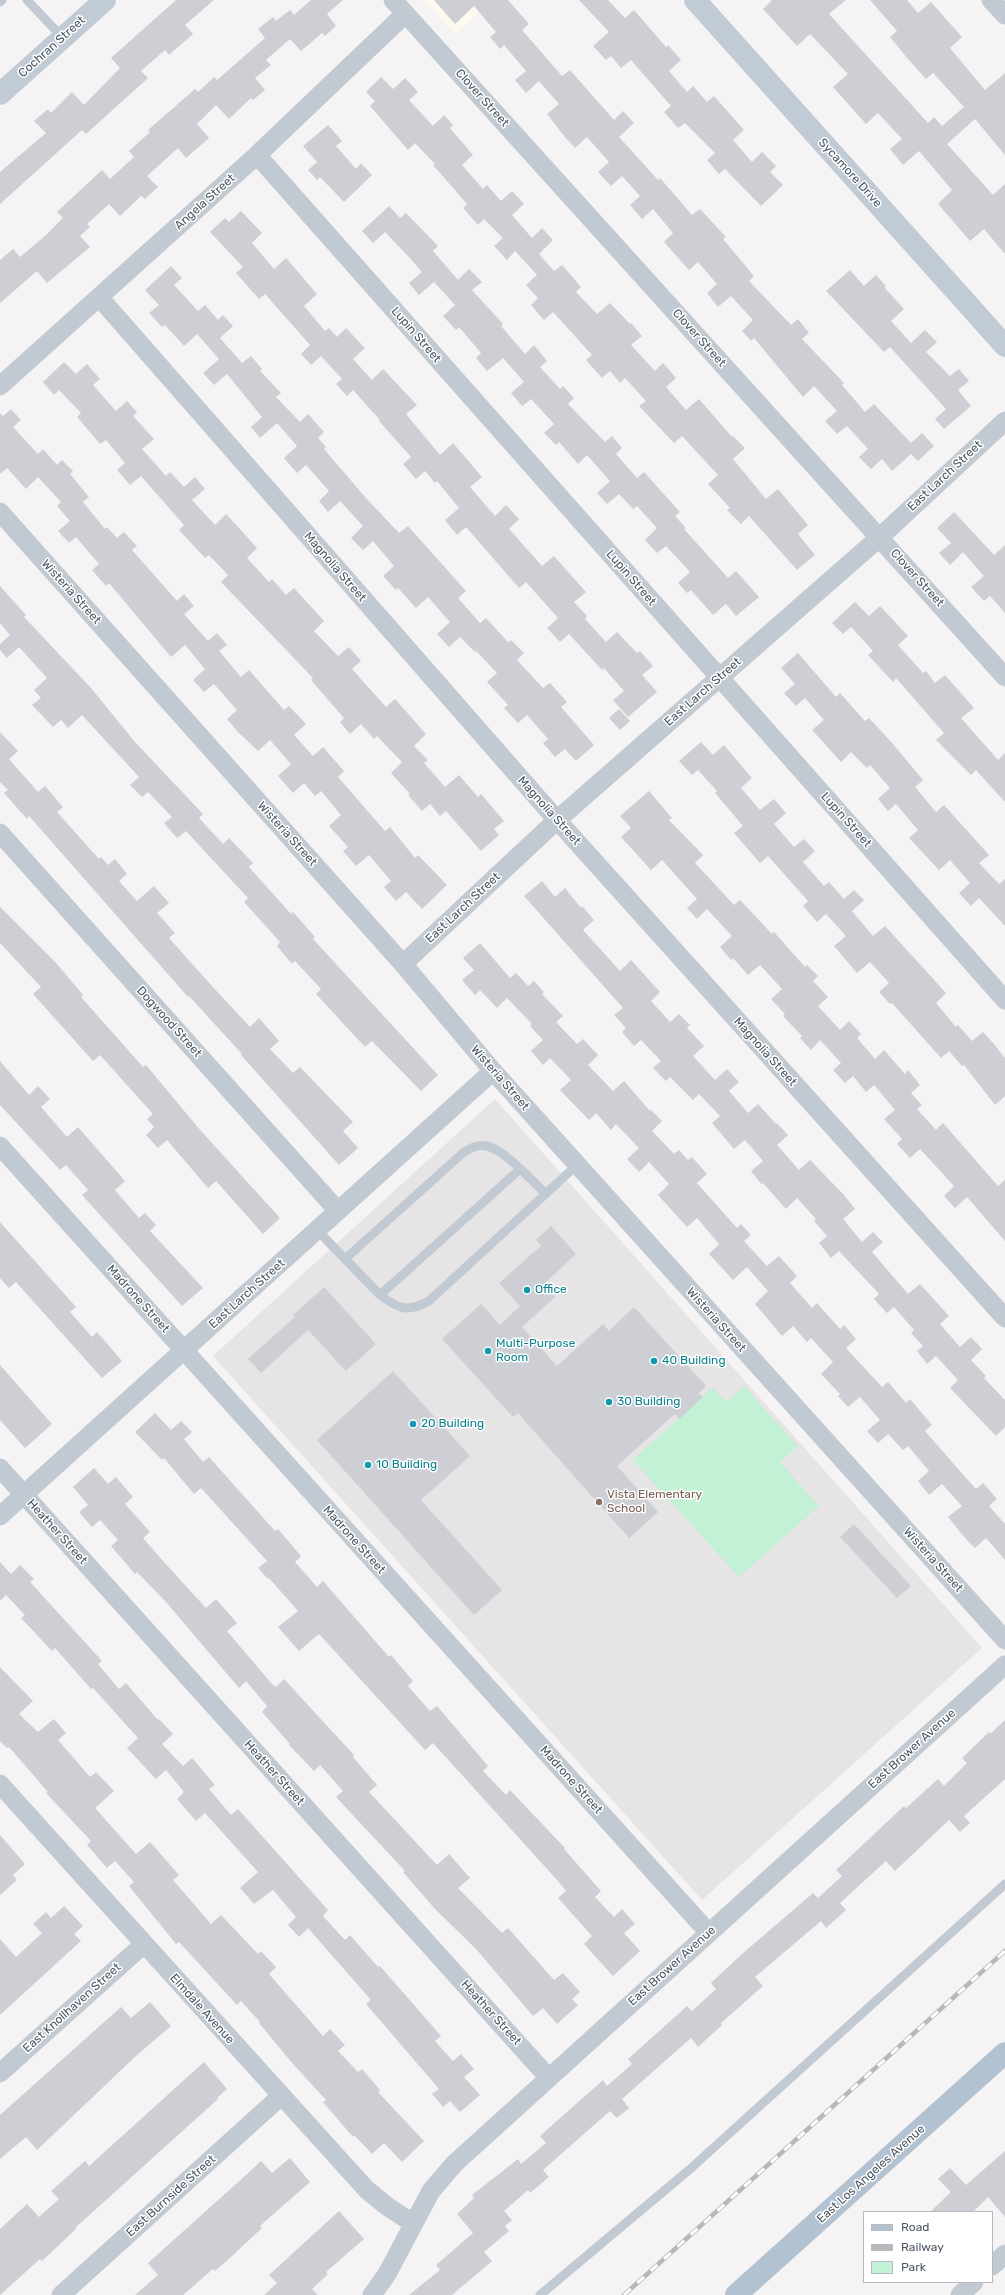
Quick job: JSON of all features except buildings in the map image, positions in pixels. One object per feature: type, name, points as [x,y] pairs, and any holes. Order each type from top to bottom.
[{"type":"main road","name":"Cochran Street","points":[[0,94],[105,0]]},
{"type":"main road","name":"Sycamore Drive","points":[[698,1],[1005,346]]},
{"type":"main road","name":"East Los Angeles Avenue","points":[[736,2295],[1005,2053]]},
{"type":"street","name":"Clover Street","points":[[393,0],[1005,677]]},
{"type":"street","points":[[991,0],[1005,15]]},
{"type":"street","name":"Angela Street","points":[[0,386],[257,155],[405,14]]},
{"type":"street","name":"Lupin Street","points":[[257,155],[1005,1000]]},
{"type":"street","name":"Magnolia Street","points":[[99,297],[557,820],[1005,1318]]},
{"type":"street","name":"East Larch Street","points":[[403,964],[557,820],[880,537],[1005,421]]},
{"type":"street","name":"Wisteria Street","points":[[0,512],[403,964],[493,1071],[1005,1640]]},
{"type":"street","name":"Dogwood Street","points":[[0,833],[338,1211]]},
{"type":"street","name":"East Larch Street","points":[[0,1516],[493,1071]]},
{"type":"street","name":"Madrone Street","points":[[0,1146],[709,1933]]},
{"type":"street","name":"Heather Street","points":[[0,1468],[548,2077]]},
{"type":"street","name":"East Brower Avenue","points":[[372,2295],[387,2274],[413,2222],[431,2191],[454,2164],[548,2077],[1005,1664]]},
{"type":"street","name":"Elmdale Avenue","points":[[1,1788],[366,2190],[388,2208],[413,2222]]},
{"type":"street","name":"East Knollhaven Street","points":[[0,2073],[144,1944]]},
{"type":"street","name":"East Burnside Street","points":[[60,2295],[281,2096]]},
{"type":"street","points":[[993,2265],[1005,2254]]},
{"type":"street","points":[[960,2295],[973,2283]]},
{"type":"lane","points":[[28,0],[63,38]]},
{"type":"lane","points":[[345,1259],[464,1152],[475,1146],[488,1146],[502,1154],[546,1194]]},
{"type":"lane","points":[[317,1230],[380,1295],[391,1303],[404,1309],[416,1308],[429,1301],[577,1165]]},
{"type":"lane","points":[[380,1295],[519,1170]]},
{"type":"lane","points":[[540,2295],[689,2170],[1005,1884]]},
{"type":"shaded area","points":[[424,0],[494,0],[455,35]]},
{"type":"shaded area","name":"Vista Elementary School","points":[[495,1099],[982,1648],[702,1900],[213,1356]]},
{"type":"green space","points":[[744,1386],[798,1446],[780,1462],[819,1506],[739,1577],[633,1460],[713,1387],[726,1402]]},
{"type":"railway","points":[[624,2295],[1005,1951]]},
{"type":"place","name":"Office","points":[[527,1290]]},
{"type":"place","name":"Multi-Purpose Room","points":[[488,1351]]},
{"type":"place","name":"40 Building","points":[[654,1361]]},
{"type":"place","name":"30 Building","points":[[609,1402]]},
{"type":"place","name":"20 Building","points":[[413,1424]]},
{"type":"place","name":"10 Building","points":[[368,1465]]},
{"type":"place","name":"Vista Elementary School","points":[[599,1502]]}]
